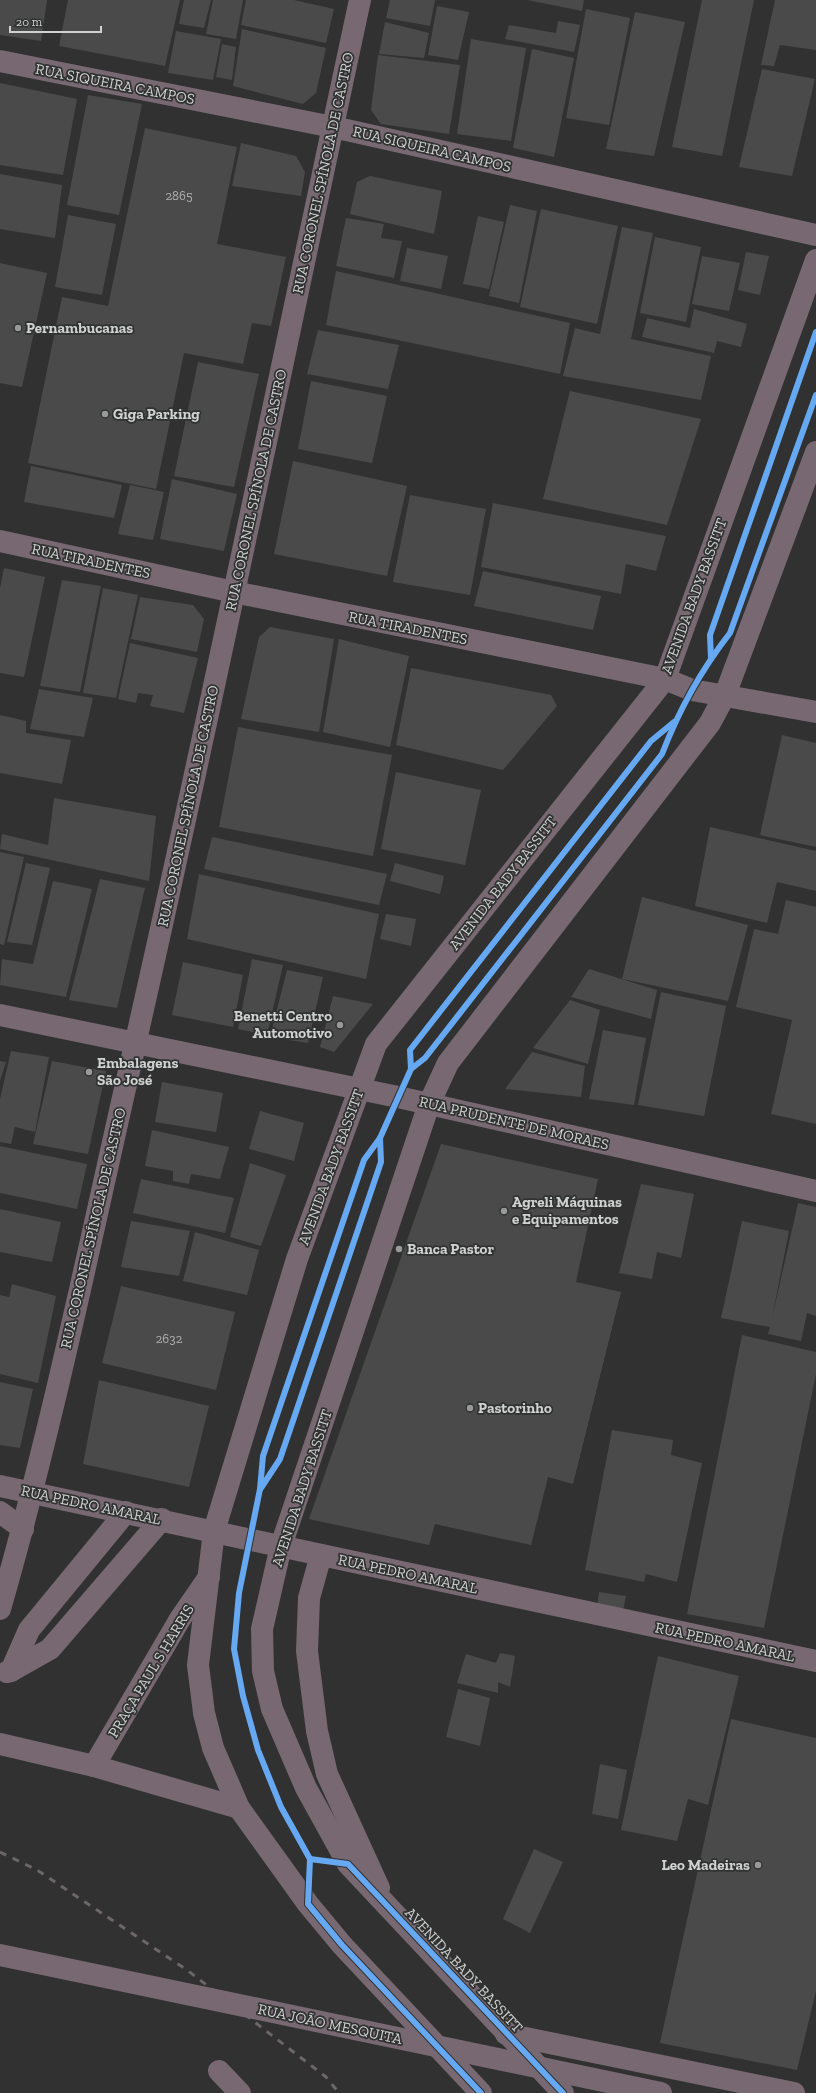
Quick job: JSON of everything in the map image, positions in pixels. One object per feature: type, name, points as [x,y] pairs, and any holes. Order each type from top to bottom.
[{"type":"street","name":"RUA CORONEL SPÍNOLA DE CASTRO","points":[[0,1609],[33,1493],[136,1043],[360,0]]},
{"type":"street","name":"RUA SIQUEIRA CAMPOS","points":[[0,61],[333,127],[816,235]]},
{"type":"street","name":"AVENIDA BADY BASSITT","points":[[481,2093],[342,1945],[308,1904],[239,1808],[213,1748],[204,1713],[198,1666],[214,1531],[297,1259],[376,1044],[665,679],[816,260]]},
{"type":"street","name":"AVENIDA BADY BASSITT","points":[[563,2093],[390,1911],[348,1864],[306,1788],[272,1709],[263,1671],[262,1629],[281,1546],[429,1104],[448,1063],[710,723],[725,695],[816,452]]},
{"type":"street","name":"RUA TIRADENTES","points":[[0,541],[234,592],[665,679],[692,690],[816,712]]},
{"type":"street","name":"RUA PRUDENTE DE MORAES","points":[[0,1015],[429,1104],[816,1191]]},
{"type":"street","name":"RUA PEDRO AMARAL","points":[[0,1486],[162,1519],[322,1555],[816,1661]]},
{"type":"street","points":[[0,1512],[23,1529]]},
{"type":"street","points":[[5,1672],[29,1630],[126,1512]]},
{"type":"street","points":[[5,1672],[50,1649],[162,1519]]},
{"type":"street","points":[[322,1555],[309,1598],[307,1651],[317,1731],[327,1774],[351,1831],[390,1911]]},
{"type":"street","name":"PRAÇA PAUL S HARRIS","points":[[94,1766],[180,1619],[209,1577]]},
{"type":"street","points":[[0,1744],[94,1766],[239,1808]]},
{"type":"street","name":"RUA JOÃO MESQUITA","points":[[0,1955],[661,2093]]},
{"type":"street","points":[[506,2034],[794,2093]]},
{"type":"street","points":[[220,2071],[240,2093]]},
{"type":"building","points":[[0,0],[47,0],[41,41],[0,35]]},
{"type":"building","points":[[68,0],[180,0],[165,66],[59,46]]},
{"type":"building","points":[[184,0],[211,0],[204,28],[179,24]]},
{"type":"building","points":[[213,0],[243,0],[236,39],[206,34]]},
{"type":"building","points":[[246,0],[294,0],[334,9],[326,43],[241,25]]},
{"type":"building","points":[[390,0],[435,0],[430,26],[386,18]]},
{"type":"building","points":[[527,0],[584,0],[582,11]]},
{"type":"building","points":[[702,0],[754,0],[722,156],[672,147]]},
{"type":"building","points":[[775,0],[816,0],[816,50],[780,45],[774,66],[761,65]]},
{"type":"building","points":[[437,6],[469,12],[458,60],[428,55]]},
{"type":"building","points":[[586,9],[630,18],[609,125],[566,118]]},
{"type":"building","points":[[635,12],[685,22],[654,156],[606,149]]},
{"type":"building","points":[[558,21],[580,25],[574,52],[505,39],[509,25],[556,33]]},
{"type":"building","points":[[385,22],[429,33],[424,58],[379,54]]},
{"type":"building","points":[[242,29],[326,48],[316,93],[303,104],[233,86]]},
{"type":"building","points":[[176,31],[221,39],[213,80],[168,73]]},
{"type":"building","points":[[471,39],[526,48],[511,141],[457,134]]},
{"type":"building","points":[[222,44],[236,47],[232,80],[216,77]]},
{"type":"building","points":[[532,49],[574,58],[554,157],[513,148]]},
{"type":"building","points":[[378,55],[460,65],[449,134],[381,124],[371,110]]},
{"type":"building","points":[[762,69],[815,79],[792,176],[739,167]]},
{"type":"building","points":[[0,83],[77,99],[63,175],[0,165]]},
{"type":"building","points":[[88,95],[142,104],[119,215],[67,205]]},
{"type":"building","points":[[145,128],[237,147],[217,244],[286,257],[271,326],[252,323],[243,364],[184,353],[156,489],[28,463],[62,297],[108,306]]},
{"type":"building","points":[[241,143],[296,156],[305,172],[301,196],[232,186]]},
{"type":"building","points":[[0,174],[62,185],[55,238],[0,229]]},
{"type":"building","points":[[370,176],[442,191],[434,234],[350,214],[357,182]]},
{"type":"building","points":[[510,205],[537,211],[519,303],[489,296]]},
{"type":"building","points":[[541,209],[618,226],[597,324],[520,307]]},
{"type":"building","points":[[68,215],[116,224],[102,295],[55,287]]},
{"type":"building","points":[[478,216],[504,222],[489,289],[463,284]]},
{"type":"building","points":[[346,218],[384,224],[381,238],[402,241],[394,278],[336,266]]},
{"type":"building","points":[[622,227],[653,233],[631,339],[711,356],[701,400],[563,376],[575,328],[600,334]]},
{"type":"building","points":[[655,237],[701,247],[686,322],[640,313]]},
{"type":"building","points":[[407,248],[448,256],[441,289],[400,281]]},
{"type":"building","points":[[746,252],[769,256],[760,295],[738,290]]},
{"type":"building","points":[[702,256],[740,263],[729,311],[692,304]]},
{"type":"building","name":"Pernambucanas","points":[[0,263],[47,273],[22,387],[0,383]]},
{"type":"building","points":[[336,271],[570,323],[560,374],[326,325]]},
{"type":"building","points":[[694,309],[747,324],[741,347],[717,341],[714,353],[642,337],[647,318],[690,328]]},
{"type":"building","points":[[318,330],[399,345],[388,389],[307,374]]},
{"type":"building","points":[[198,362],[259,374],[234,487],[174,476]]},
{"type":"building","points":[[311,381],[387,396],[372,463],[298,449]]},
{"type":"building","points":[[570,391],[701,419],[667,525],[543,499]]},
{"type":"building","points":[[293,461],[407,486],[387,576],[274,554]]},
{"type":"building","points":[[31,466],[122,485],[114,518],[24,502]]},
{"type":"building","points":[[172,479],[237,494],[224,551],[160,539]]},
{"type":"building","points":[[130,485],[164,492],[153,540],[118,534]]},
{"type":"building","points":[[410,495],[486,509],[470,595],[393,582]]},
{"type":"building","points":[[493,503],[666,536],[656,571],[626,564],[621,594],[481,567]]},
{"type":"building","points":[[4,568],[45,577],[24,677],[0,673],[0,588]]},
{"type":"building","points":[[483,571],[601,596],[593,630],[474,606]]},
{"type":"building","points":[[62,580],[101,586],[80,692],[40,686]]},
{"type":"building","points":[[103,588],[138,595],[116,698],[83,693]]},
{"type":"building","points":[[140,597],[193,605],[204,619],[197,652],[131,639]]},
{"type":"building","points":[[270,627],[334,639],[319,732],[241,719],[259,637]]},
{"type":"building","points":[[339,639],[409,656],[390,747],[323,732]]},
{"type":"building","points":[[130,643],[198,658],[184,713],[150,706],[153,695],[138,693],[136,703],[118,699]]},
{"type":"building","points":[[411,668],[551,695],[557,706],[503,770],[396,745]]},
{"type":"building","points":[[39,689],[93,698],[84,737],[30,729]]},
{"type":"building","points":[[0,715],[26,721],[26,733],[71,740],[62,784],[0,773]]},
{"type":"building","points":[[238,727],[392,755],[373,856],[219,827]]},
{"type":"building","points":[[782,735],[816,743],[816,847],[760,835]]},
{"type":"building","points":[[396,772],[481,790],[465,865],[381,849]]},
{"type":"building","points":[[54,798],[156,816],[149,881],[0,849],[2,834],[48,845]]},
{"type":"building","points":[[710,827],[816,851],[816,891],[777,882],[767,923],[695,906]]},
{"type":"building","points":[[212,837],[387,874],[379,905],[204,869]]},
{"type":"building","points":[[0,852],[24,857],[4,945],[0,944]]},
{"type":"building","points":[[26,863],[50,868],[32,945],[7,942]]},
{"type":"building","points":[[395,863],[444,876],[440,894],[390,881]]},
{"type":"building","points":[[199,874],[379,914],[366,979],[187,939]]},
{"type":"building","points":[[100,879],[145,888],[117,1008],[69,1000]]},
{"type":"building","points":[[53,881],[92,889],[66,997],[0,985],[2,959],[33,964]]},
{"type":"building","points":[[642,897],[748,925],[728,1001],[622,979]]},
{"type":"building","points":[[786,900],[816,907],[816,1124],[771,1114],[792,1020],[736,1007],[754,929],[778,934]]},
{"type":"building","points":[[386,914],[416,919],[411,946],[380,939]]},
{"type":"building","points":[[252,959],[283,965],[267,1035],[238,1029]]},
{"type":"building","points":[[183,962],[243,975],[233,1027],[172,1015]]},
{"type":"building","points":[[589,969],[657,990],[651,1019],[571,997]]},
{"type":"building","points":[[287,970],[323,977],[308,1043],[270,1037]]},
{"type":"building","points":[[661,992],[726,1006],[704,1116],[638,1105]]},
{"type":"building","name":"Benetti Centro Automotivo","points":[[333,996],[373,1004],[334,1052],[320,1047]]},
{"type":"building","points":[[570,1000],[600,1010],[588,1064],[533,1048]]},
{"type":"building","points":[[603,1030],[646,1038],[634,1105],[589,1099]]},
{"type":"building","points":[[11,1051],[49,1057],[35,1132],[15,1127],[11,1144],[0,1142],[0,1099]]},
{"type":"building","points":[[532,1052],[585,1066],[581,1097],[505,1089]]},
{"type":"building","points":[[0,1061],[6,1062],[0,1081]]},
{"type":"building","points":[[52,1061],[106,1071],[88,1154],[33,1144]]},
{"type":"building","points":[[162,1082],[223,1093],[216,1132],[155,1122]]},
{"type":"building","points":[[260,1111],[304,1123],[294,1161],[249,1149]]},
{"type":"building","points":[[152,1130],[229,1147],[220,1179],[191,1174],[189,1184],[173,1181],[173,1171],[145,1166]]},
{"type":"building","points":[[441,1144],[598,1179],[576,1282],[621,1292],[573,1484],[548,1477],[531,1545],[435,1524],[429,1545],[309,1519]]},
{"type":"building","points":[[0,1146],[87,1164],[77,1209],[0,1193]]},
{"type":"building","points":[[250,1163],[286,1175],[261,1246],[230,1237]]},
{"type":"building","points":[[141,1179],[234,1198],[225,1233],[133,1213]]},
{"type":"building","points":[[641,1184],[694,1194],[681,1258],[657,1252],[652,1279],[619,1273]]},
{"type":"building","points":[[798,1203],[816,1207],[816,1316],[807,1313],[801,1341],[768,1334],[770,1327],[721,1318],[742,1221],[789,1231],[772,1318]]},
{"type":"building","points":[[0,1209],[61,1222],[52,1262],[0,1252]]},
{"type":"building","points":[[131,1221],[190,1231],[179,1276],[121,1267]]},
{"type":"building","points":[[195,1232],[259,1250],[247,1295],[183,1281]]},
{"type":"building","points":[[12,1284],[56,1296],[38,1383],[0,1374],[0,1295],[9,1297]]},
{"type":"building","points":[[121,1286],[235,1312],[216,1390],[102,1363]]},
{"type":"building","points":[[742,1335],[816,1352],[816,1374],[764,1628],[687,1614]]},
{"type":"building","points":[[99,1380],[209,1406],[189,1487],[83,1464]]},
{"type":"building","points":[[0,1382],[33,1389],[20,1448],[0,1445]]},
{"type":"building","points":[[612,1430],[673,1440],[671,1455],[702,1463],[677,1582],[646,1574],[644,1582],[585,1570]]},
{"type":"building","points":[[599,1592],[626,1596],[623,1611],[597,1607]]},
{"type":"building","points":[[500,1653],[515,1656],[510,1687],[498,1682],[498,1693],[457,1683],[466,1654],[496,1663]]},
{"type":"building","points":[[658,1656],[739,1676],[708,1805],[688,1799],[677,1841],[621,1830]]},
{"type":"building","points":[[458,1689],[490,1698],[480,1746],[446,1737]]},
{"type":"building","name":"Leo Madeiras","points":[[731,1719],[816,1738],[816,1991],[797,2070],[660,2043]]},
{"type":"building","points":[[600,1764],[627,1770],[618,1819],[592,1814]]},
{"type":"building","points":[[534,1849],[563,1862],[530,1933],[503,1919]]},
{"type":"railway","points":[[0,1852],[37,1870],[187,1970],[326,2077],[339,2093]]},
{"type":"cycle path","points":[[711,659],[710,635],[816,332]]},
{"type":"cycle path","points":[[411,1069],[425,1058],[662,754],[683,706],[700,676],[730,633],[816,395]]},
{"type":"cycle path","points":[[481,2093],[342,1945],[308,1904],[310,1859],[281,1807],[258,1750],[243,1696],[234,1649],[239,1593],[260,1489],[263,1456],[364,1160],[380,1138],[411,1069],[410,1050],[651,741],[674,722]]},
{"type":"cycle path","points":[[261,1488],[280,1459],[381,1162],[380,1138]]},
{"type":"cycle path","points":[[310,1859],[348,1864],[563,2093]]},
{"type":"place","name":"Pernambucanas","points":[[18,328]]},
{"type":"place","name":"Giga Parking","points":[[105,414]]},
{"type":"place","name":"Benetti Centro Automotivo","points":[[340,1025]]},
{"type":"place","name":"Embalagens São José","points":[[89,1072]]},
{"type":"place","name":"Agreli Máquinas e Equipamentos","points":[[504,1211]]},
{"type":"place","name":"Banca Pastor","points":[[399,1249]]},
{"type":"place","name":"Pastorinho","points":[[470,1408]]},
{"type":"place","name":"Leo Madeiras","points":[[758,1865]]}]
